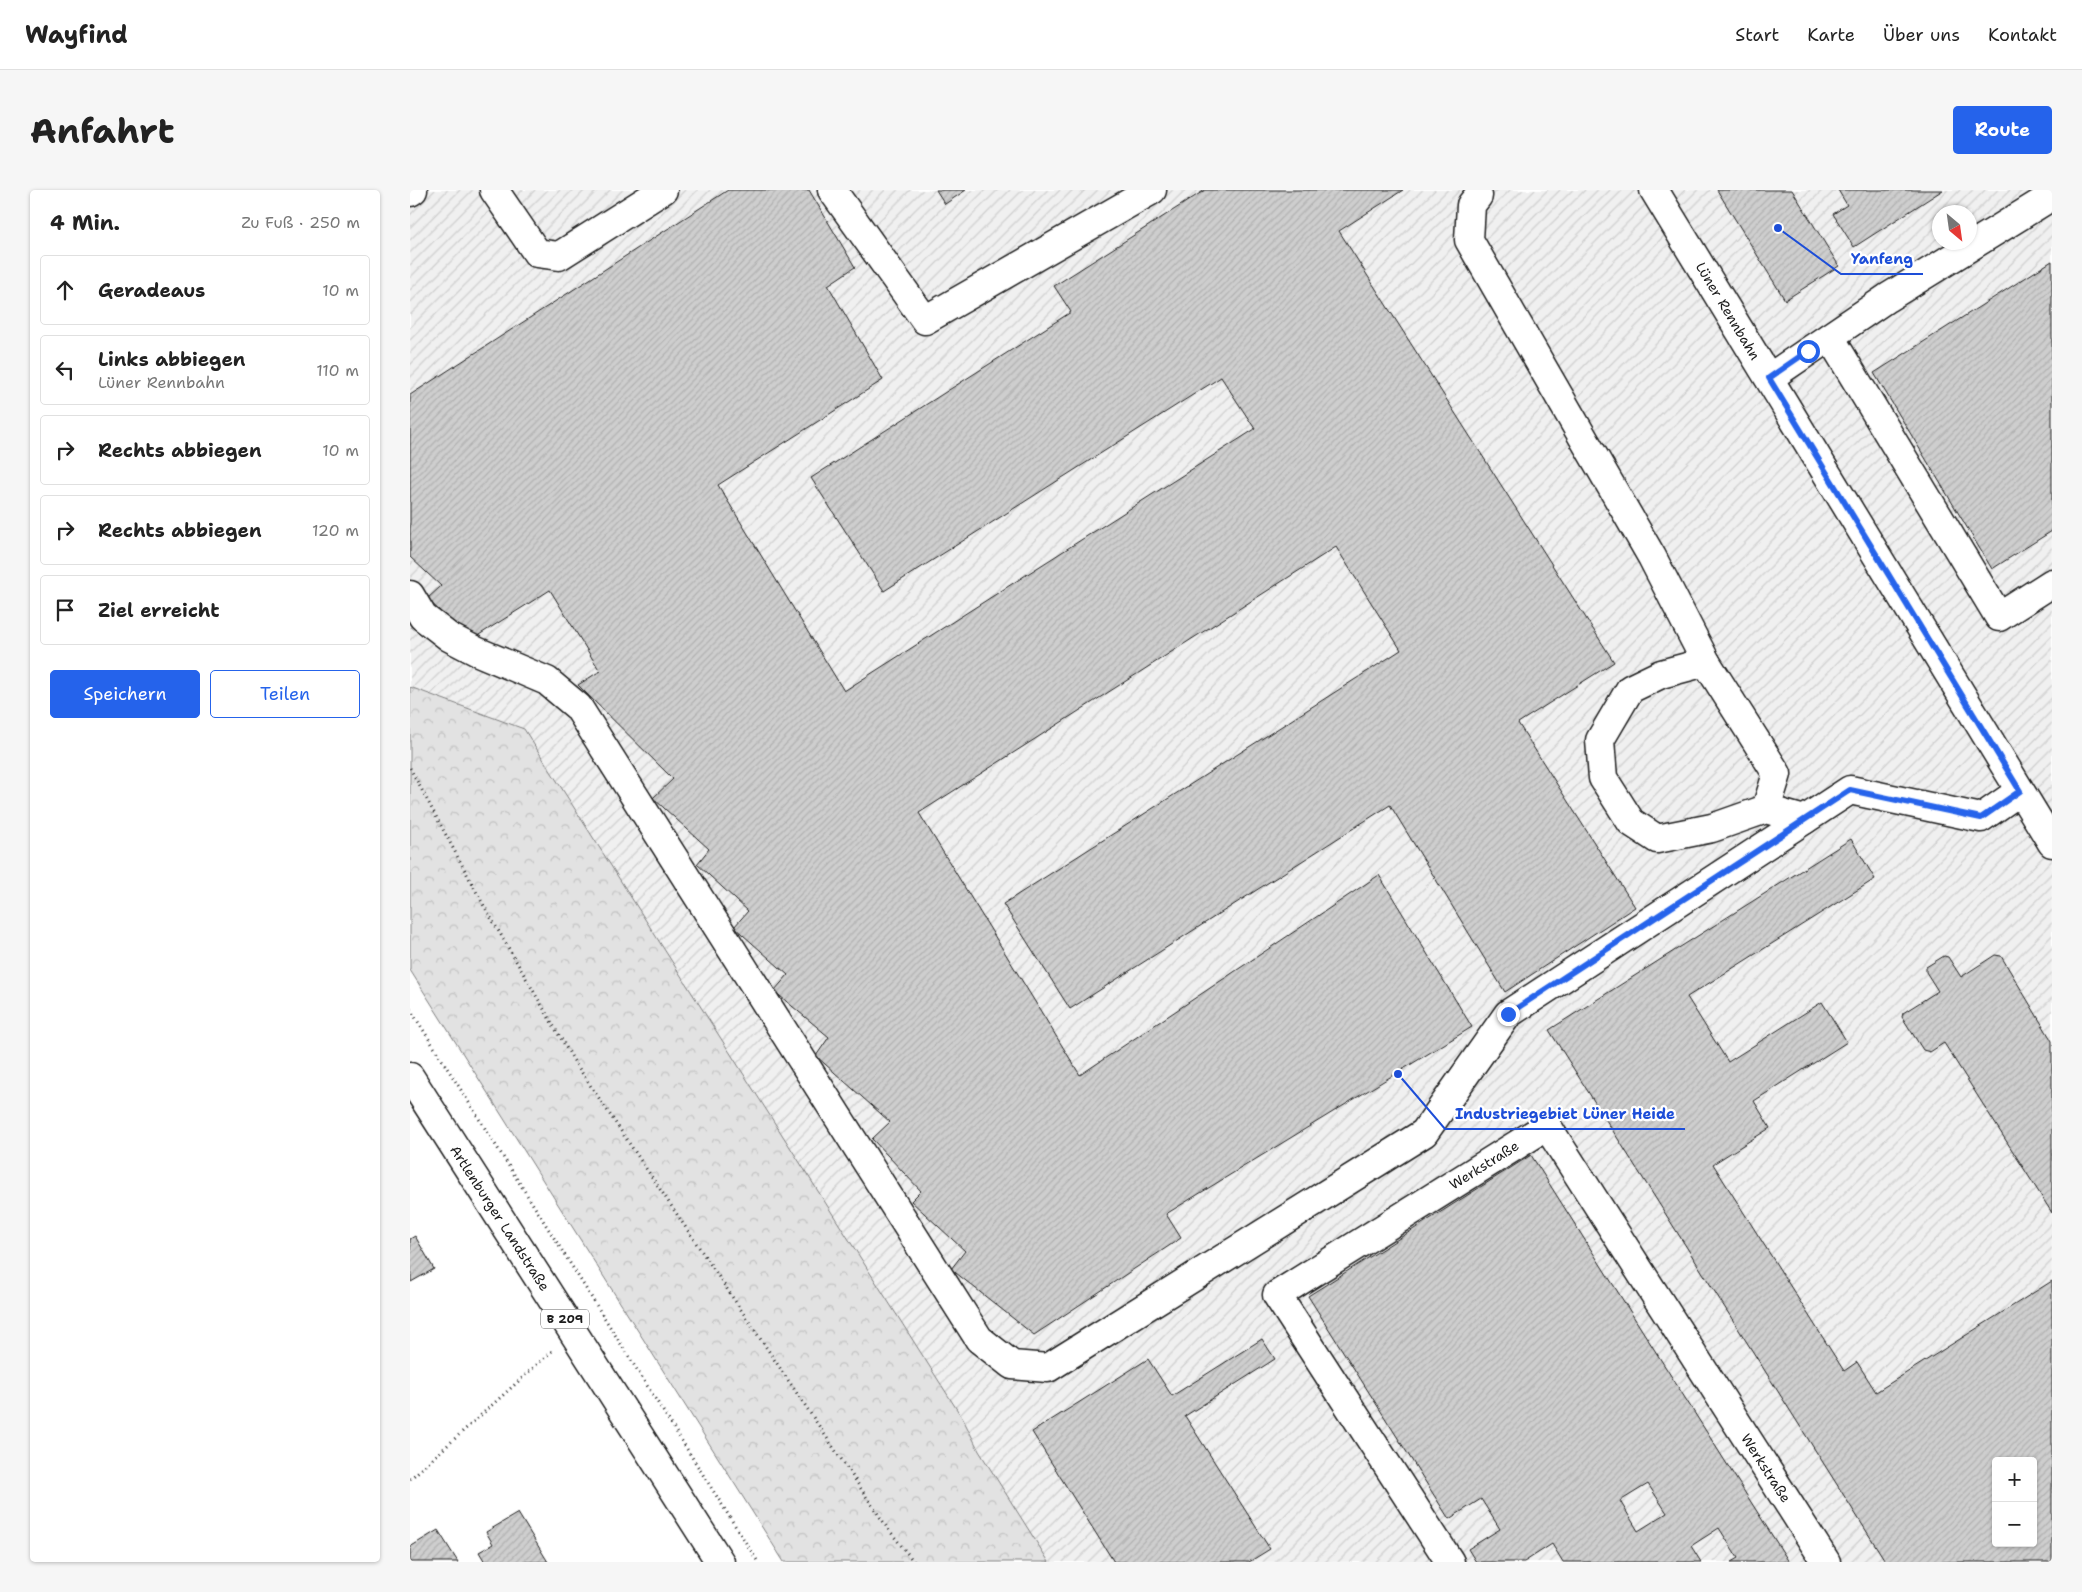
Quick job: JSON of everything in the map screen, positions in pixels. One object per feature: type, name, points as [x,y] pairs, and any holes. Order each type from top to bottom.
[{"type":"street","points":[[494,190],[537,253],[559,256],[663,190]]},
{"type":"street","points":[[832,190],[925,320],[1152,190]]},
{"type":"street","name":"Lüner Rennbahn","points":[[1654,190],[2052,843]]},
{"type":"street","points":[[1478,196],[1471,205],[1469,240],[1652,557],[1706,662],[1777,774],[1766,809]]},
{"type":"street","points":[[1769,378],[1886,298],[2052,196]]},
{"type":"street","points":[[1830,337],[1999,617],[2052,583]]},
{"type":"street","points":[[410,595],[423,617],[449,637],[476,651],[547,681],[578,707],[979,1339],[1012,1365],[1048,1368],[1424,1133],[1508,1014],[1850,790],[1981,818],[2020,791]]},
{"type":"street","points":[[1706,662],[1661,674],[1630,688],[1600,740],[1603,778],[1631,822],[1657,839],[1712,828],[1766,809],[1804,820]]},
{"type":"street","name":"Artlenburger Landstraße","points":[[410,1077],[720,1562]]},
{"type":"street","name":"Werkstraße","points":[[1450,1562],[1277,1295],[1547,1126],[1826,1562]]},
{"type":"path","points":[[410,768],[483,904],[574,1061],[886,1526],[914,1562]]},
{"type":"path","points":[[410,1009],[758,1562]]},
{"type":"path","points":[[410,1479],[553,1351]]},
{"type":"shaded area","points":[[410,190],[2052,190],[2052,1562],[1049,1562],[979,1451],[963,1419],[524,729],[410,687]]},
{"type":"green space","points":[[410,687],[524,729],[963,1419],[979,1451],[1049,1562],[784,1562],[410,970]]},
{"type":"building","points":[[728,190],[809,190],[855,267],[828,285],[883,380],[718,485],[844,691],[1255,429],[1221,377],[884,591],[811,478],[1071,312],[1054,286],[1205,190],[1403,190],[1339,231],[1614,662],[1518,723],[1635,907],[1505,992],[1390,805],[1070,1009],[1003,904],[1401,650],[1336,547],[919,813],[1080,1075],[1379,875],[1472,1027],[1166,1214],[1181,1238],[1034,1335],[951,1269],[965,1251],[911,1201],[921,1191],[872,1139],[890,1122],[816,1056],[829,1037],[774,991],[788,975],[734,927],[748,911],[697,864],[709,849],[653,798],[673,779],[578,685],[600,671],[550,590],[471,640],[427,599],[441,586],[410,557],[410,395]]},
{"type":"building","points":[[936,190],[966,190],[945,204]]},
{"type":"building","points":[[1717,190],[1792,190],[1839,266],[1785,300]]},
{"type":"building","points":[[1838,190],[1943,190],[1854,247],[1833,214],[1847,205]]},
{"type":"building","points":[[2052,261],[2052,531],[1992,569],[1874,373]]},
{"type":"building","points":[[1851,839],[1875,879],[1687,997],[1728,1062],[1822,1002],[1847,1042],[1754,1101],[1770,1128],[1713,1164],[1844,1371],[1857,1362],[1876,1392],[2052,1281],[2052,1562],[1886,1562],[1549,1030]]},
{"type":"building","points":[[1995,955],[2001,956],[2052,1041],[2052,1213],[1944,1043],[1930,1052],[1923,1050],[1902,1017],[1903,1013],[1938,991],[1926,972],[1926,967],[1944,956],[1948,957],[1961,977]]},
{"type":"building","points":[[1531,1155],[1789,1562],[1731,1562],[1738,1558],[1719,1528],[1691,1546],[1701,1562],[1563,1562],[1552,1544],[1524,1562],[1476,1562],[1468,1549],[1500,1529],[1481,1499],[1449,1519],[1308,1296]],"holes":[[[1648,1484],[1667,1513],[1638,1531],[1620,1501]]]},
{"type":"building","points":[[415,1236],[434,1269],[411,1282],[410,1239]]},
{"type":"building","points":[[1262,1339],[1275,1359],[1185,1416],[1270,1549],[1249,1562],[1114,1562],[1032,1432],[1148,1359],[1172,1396]]},
{"type":"building","points":[[518,1513],[548,1562],[485,1562],[479,1552],[493,1544],[486,1532]]},
{"type":"building","points":[[438,1530],[458,1562],[410,1562],[410,1547]]},
{"type":"place","name":"Yanfeng","points":[[1778,228]]},
{"type":"place","name":"Industriegebiet Lüner Heide","points":[[1398,1074]]},
{"type":"route","points":[[1508,1014],[1850,790],[1981,818],[2020,791],[1769,378],[1808,351]]}]
